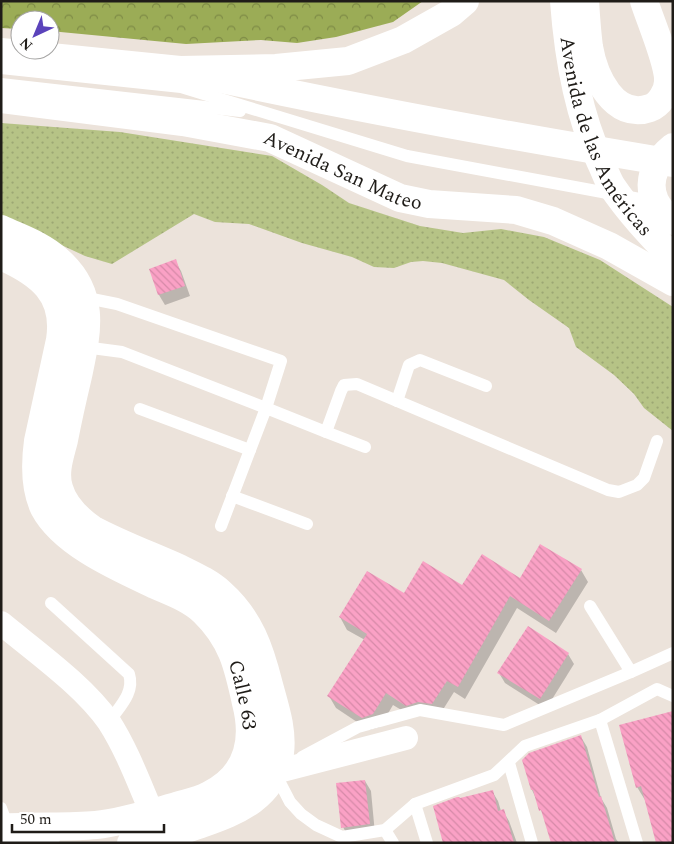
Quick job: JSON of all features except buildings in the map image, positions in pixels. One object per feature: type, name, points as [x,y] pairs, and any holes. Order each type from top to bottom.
[{"type":"main road","points":[[180,70],[276,68],[348,61],[403,40],[451,13],[465,1]]},
{"type":"main road","name":"Avenida de las Américas","points":[[564,1],[566,38],[577,93],[589,137],[611,184],[644,228],[673,258]]},
{"type":"main road","points":[[585,1],[589,48],[596,70],[612,100],[632,111],[642,111],[656,106],[668,82],[666,66],[644,1]]},
{"type":"main road","points":[[654,1],[673,26]]},
{"type":"main road","points":[[1,52],[180,70],[274,91],[542,142],[673,163]]},
{"type":"main road","name":"Avenida San Mateo","points":[[1,99],[183,122],[270,138],[400,198],[429,204],[516,210],[553,221],[609,246],[673,282]]},
{"type":"main road","points":[[673,146],[657,165],[652,177],[651,190],[654,201],[665,216],[673,222]]},
{"type":"main road","name":"Calle 63","points":[[1,229],[43,248],[58,260],[70,273],[82,297],[87,320],[84,347],[57,466],[57,476],[63,498],[80,519],[92,529],[205,582],[222,602],[245,619],[262,656],[278,720],[280,753],[275,772],[259,795],[247,805],[228,814],[161,841],[131,843]]},
{"type":"main road","name":"Calle 63","points":[[1,256],[31,271],[44,282],[60,311],[62,325],[60,340],[36,456],[37,483],[45,509],[54,522],[80,545],[130,573],[186,600],[202,610],[216,624],[226,639],[236,662],[250,718],[251,730],[250,743],[243,764],[230,782],[220,790],[207,796],[152,813],[96,825],[4,826]]},
{"type":"street","points":[[1,623],[94,703],[109,722],[121,743],[152,813]]},
{"type":"street","points":[[275,772],[406,738]]},
{"type":"lane","points":[[1,68],[181,87],[407,156],[673,205]]},
{"type":"lane","points":[[1,84],[272,114]]},
{"type":"lane","points":[[1,241],[50,272],[59,284],[69,307],[71,331],[46,467],[46,479],[60,514],[87,538],[200,592]]},
{"type":"lane","points":[[82,297],[117,304],[281,361],[266,408],[220,526]]},
{"type":"lane","points":[[84,347],[122,352],[365,447]]},
{"type":"lane","points":[[397,401],[409,365],[420,360],[486,386]]},
{"type":"lane","points":[[326,432],[344,385],[357,384],[608,490],[619,492],[637,485],[644,478],[657,441]]},
{"type":"lane","points":[[140,410],[250,450]]},
{"type":"lane","points":[[232,496],[307,524]]},
{"type":"lane","points":[[222,602],[242,640],[250,664]]},
{"type":"lane","points":[[51,603],[129,674],[131,688],[109,722]]},
{"type":"lane","points":[[590,606],[631,672]]},
{"type":"lane","points":[[673,653],[504,725],[420,710],[358,727],[275,772],[290,802],[300,814],[316,825],[342,836],[385,830],[415,804],[494,775],[525,746],[600,720],[657,689],[673,696]]},
{"type":"lane","points":[[4,826],[97,836],[170,821],[229,800],[247,785],[263,755],[266,730],[259,698]]},
{"type":"lane","points":[[600,720],[637,843]]},
{"type":"lane","points":[[508,763],[532,843]]},
{"type":"lane","points":[[415,804],[427,843]]},
{"type":"lane","points":[[385,830],[392,843]]},
{"type":"green space","points":[[1,1],[423,1],[393,22],[336,37],[297,43],[261,40],[186,44],[60,32],[60,10],[10,10],[10,28],[1,28]]},
{"type":"green space","points":[[1,123],[120,132],[272,156],[349,203],[420,226],[463,233],[501,229],[544,237],[600,260],[673,307],[673,431],[644,408],[634,394],[614,375],[576,347],[569,328],[504,280],[442,263],[423,261],[411,262],[394,268],[374,267],[352,257],[302,243],[249,224],[215,222],[194,214],[112,264],[85,256],[1,217]]}]
